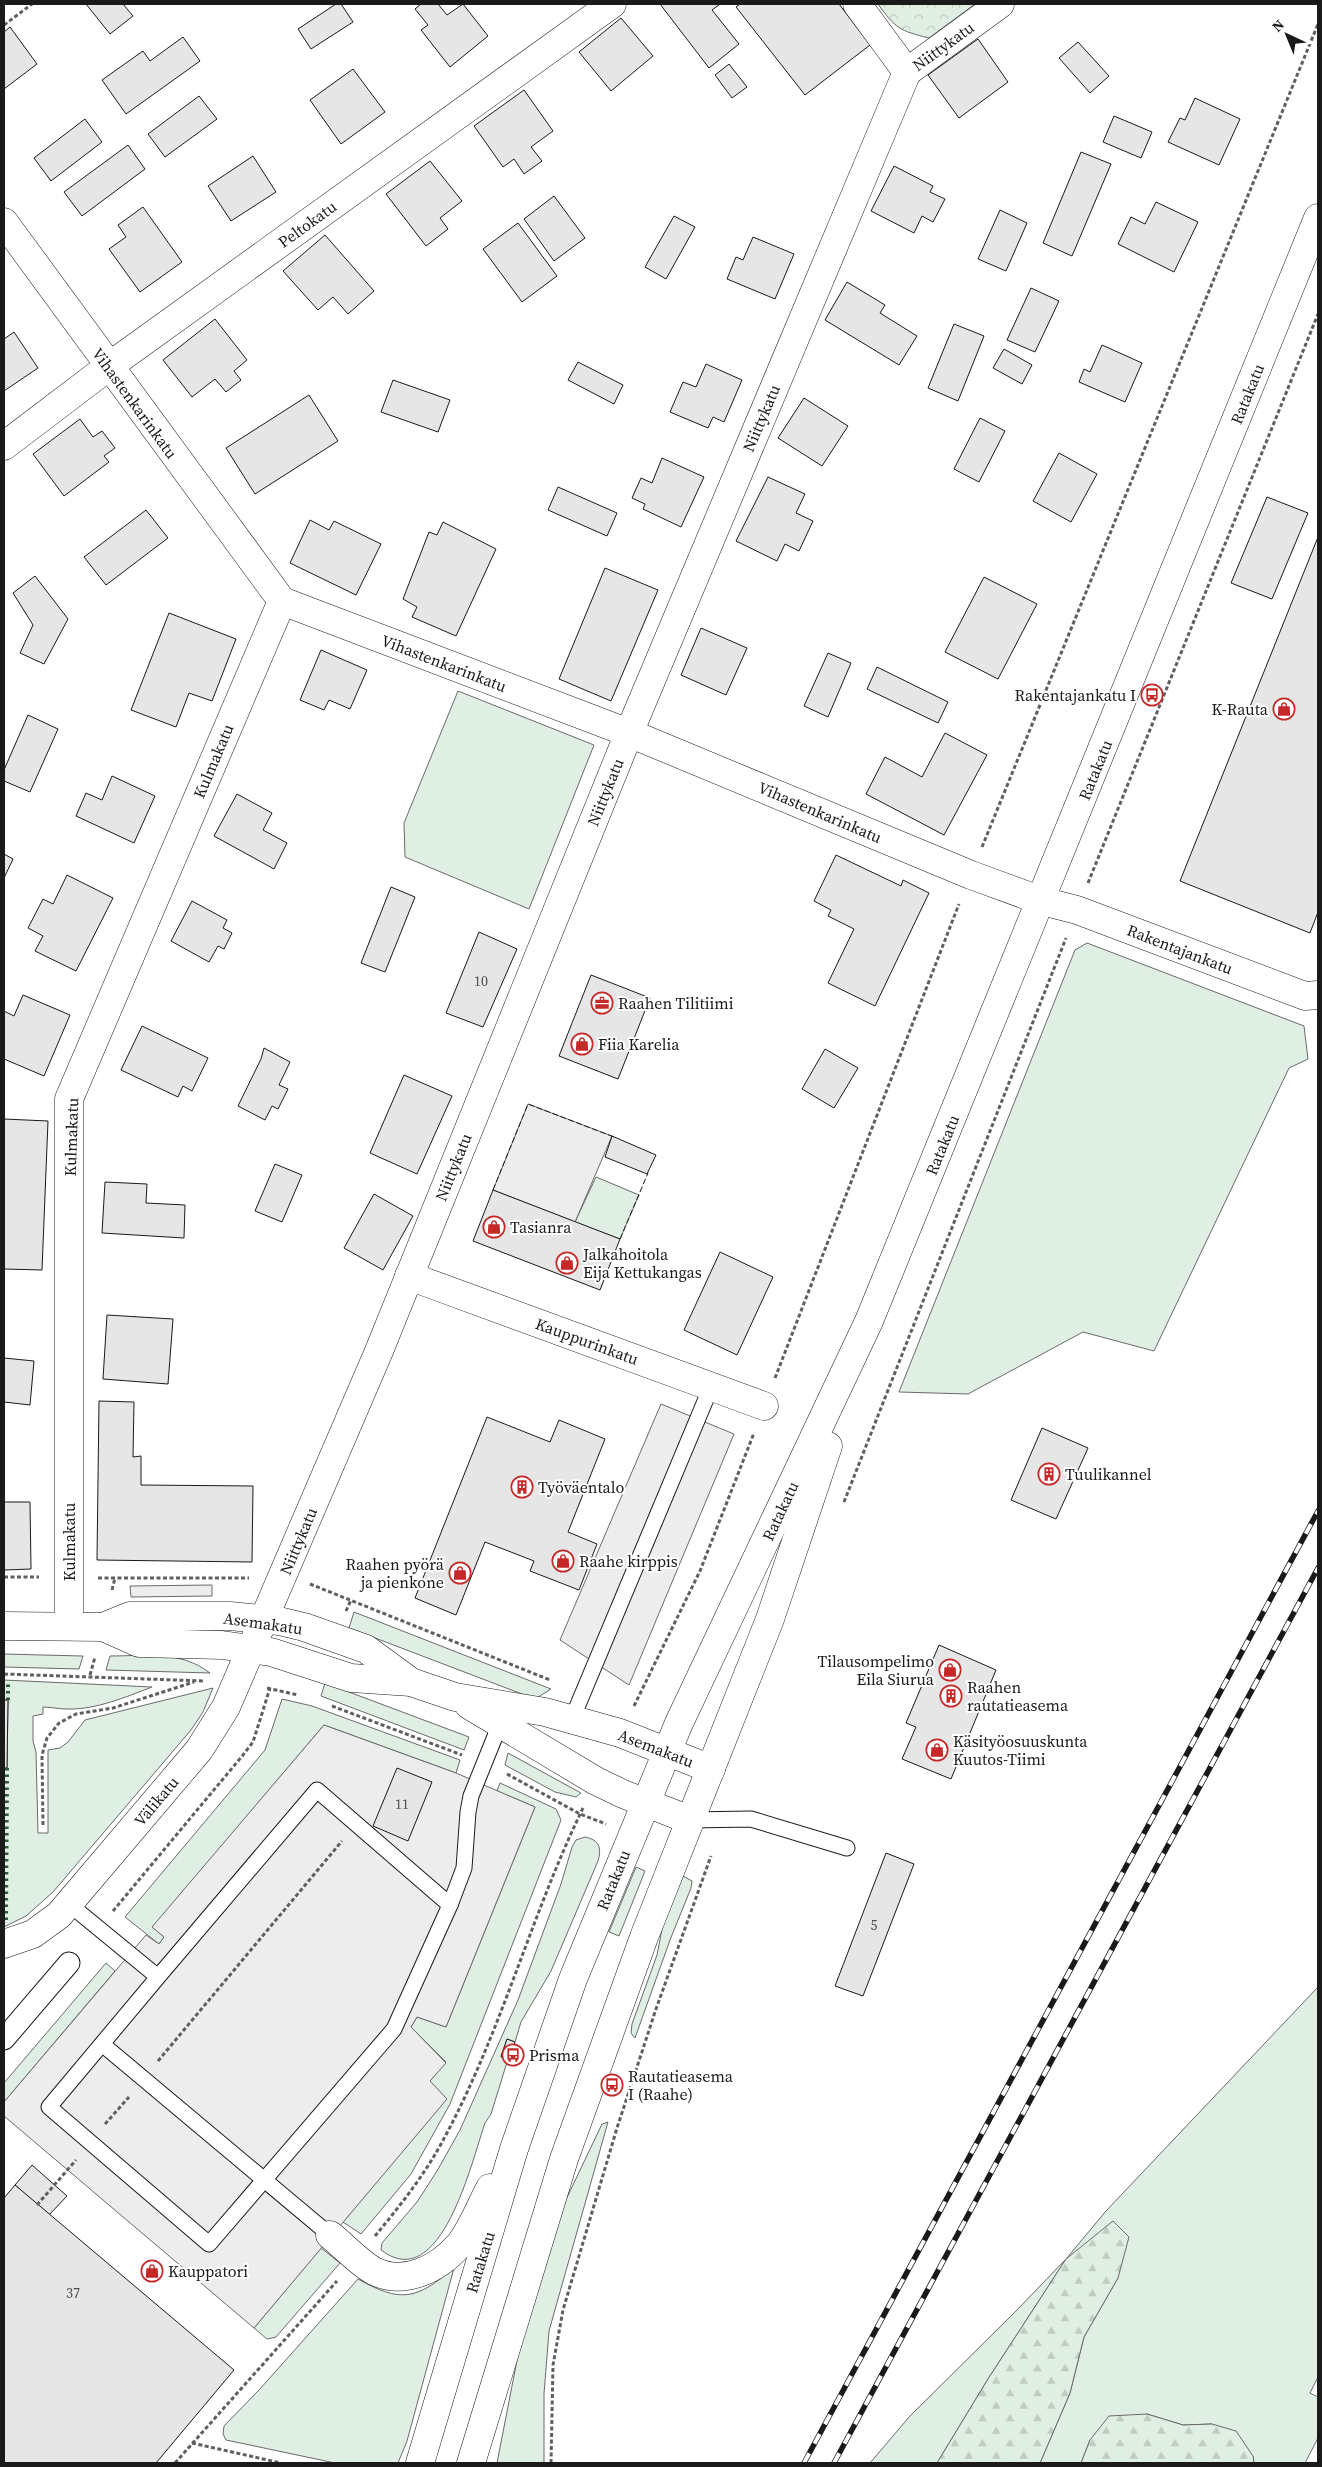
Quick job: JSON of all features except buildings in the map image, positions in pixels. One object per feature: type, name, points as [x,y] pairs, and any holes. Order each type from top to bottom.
[{"type":"street","name":"Peltokatu","points":[[4,446],[108,367],[612,4]]},
{"type":"street","points":[[857,4],[907,72]]},
{"type":"street","name":"Niittykatu","points":[[264,1620],[409,1276],[629,733],[907,72],[1000,4]]},
{"type":"street","name":"Ratakatu","points":[[420,2463],[514,2149],[572,1979],[679,1723],[869,1321],[1042,901],[1318,218]]},
{"type":"street","name":"Vihastenkarinkatu","points":[[4,222],[108,367],[282,601],[629,733],[971,875],[1042,901]]},
{"type":"street","name":"Kulmakatu","points":[[69,1626],[69,1099],[282,601]]},
{"type":"street","name":"Rakentajankatu","points":[[1042,901],[1077,910],[1305,996],[1318,995]]},
{"type":"street","name":"Kauppurinkatu","points":[[409,1276],[764,1406]]},
{"type":"street","name":"Ratakatu","points":[[471,2463],[564,2159],[644,1937],[770,1619],[869,1321]]},
{"type":"street","name":"Asemakatu","points":[[103,1627],[130,1616],[230,1616],[304,1627],[366,1649],[411,1682]]},
{"type":"street","name":"Välikatu","points":[[4,1944],[19,1941],[44,1928],[69,1904],[199,1750],[226,1708],[264,1620]]},
{"type":"street","name":"Asemakatu","points":[[4,1626],[103,1627],[139,1642],[222,1645],[271,1652],[351,1678],[411,1682],[455,1697],[545,1712],[572,1719],[620,1732],[711,1769]]},
{"type":"street","name":"Asemakatu","points":[[455,1697],[596,1781],[645,1803],[690,1820]]},
{"type":"street","points":[[4,2039],[69,1963]]},
{"type":"street","points":[[330,2235],[373,2271],[393,2278],[414,2275],[437,2264],[459,2244],[490,2190],[530,2103]]},
{"type":"lane","points":[[572,1719],[711,1386]]},
{"type":"lane","points":[[450,1905],[316,1790],[49,2107],[209,2244],[394,2028],[450,1905],[464,1868],[468,1812],[500,1724]]},
{"type":"lane","points":[[690,1820],[751,1819],[847,1848]]},
{"type":"lane","points":[[69,1904],[158,1977]]},
{"type":"lane","points":[[102,2044],[330,2235]]},
{"type":"path","points":[[4,25],[32,4]]},
{"type":"path","points":[[620,1732],[700,1571],[971,875],[1318,24]]},
{"type":"path","points":[[841,1510],[1077,910],[1318,314]]},
{"type":"path","points":[[4,1674],[237,1683],[303,1696]]},
{"type":"path","points":[[43,1825],[42,1755],[47,1738],[59,1722],[76,1714],[113,1708],[196,1681]]},
{"type":"path","points":[[99,1928],[244,1755],[252,1742],[270,1688]]},
{"type":"path","points":[[329,1705],[484,1764],[580,1814],[632,1835]]},
{"type":"path","points":[[175,2463],[357,2258],[418,2182],[457,2113],[487,2045],[562,1852],[596,1781]]},
{"type":"path","points":[[551,2463],[553,2365],[563,2310],[617,2128],[656,2009],[709,1864],[721,1819]]},
{"type":"path","points":[[38,2205],[356,1824]]},
{"type":"path","points":[[678,1851],[709,1864]]},
{"type":"path","points":[[192,2443],[281,2463]]},
{"type":"green space","points":[[878,4],[975,4],[929,38],[911,33],[899,27]]},
{"type":"green space","points":[[458,691],[594,745],[529,909],[405,857],[404,823]]},
{"type":"green space","points":[[1087,943],[1304,1026],[1308,1059],[1289,1068],[1154,1351],[1083,1332],[968,1394],[899,1392],[1075,950]]},
{"type":"green space","points":[[596,1177],[639,1195],[620,1239],[575,1222]]},
{"type":"green space","points":[[354,1612],[551,1689],[535,1699],[349,1628]]},
{"type":"green space","points":[[4,1654],[83,1656],[79,1669],[4,1667]]},
{"type":"green space","points":[[150,1655],[175,1658],[199,1666],[210,1673],[106,1670],[110,1656]]},
{"type":"green space","points":[[4,1680],[152,1687],[110,1702],[78,1709],[43,1707],[43,1714],[33,1716],[38,1833],[48,1833],[48,1750],[60,1748],[68,1742],[85,1720],[213,1688],[203,1712],[191,1730],[53,1892],[26,1916],[4,1927],[4,1768],[7,1768],[8,1700],[4,1700]]},
{"type":"green space","points":[[325,1683],[469,1737],[464,1750],[321,1696]]},
{"type":"green space","points":[[282,1699],[312,1706],[460,1760],[456,1773],[324,1725],[153,1927],[164,1937],[159,1944],[125,1917],[265,1750]]},
{"type":"green space","points":[[508,1753],[581,1793],[576,1797],[555,1792],[505,1765]]},
{"type":"green space","points":[[500,1783],[556,1809],[561,1820],[450,2104],[411,2174],[361,2234],[343,2222],[446,2099],[430,2081],[446,2062],[411,2027],[417,2017],[446,2027],[535,1807],[497,1791]]},
{"type":"green space","points":[[585,1837],[594,1840],[598,1845],[600,1852],[598,1861],[551,1971],[521,2022],[515,2042],[507,2039],[501,2056],[508,2059],[491,2114],[485,2123],[472,2165],[451,2218],[437,2240],[421,2255],[402,2259],[381,2250],[382,2243],[417,2202],[460,2130],[518,2000],[561,1884],[572,1847],[576,1840]]},
{"type":"green space","points":[[636,1867],[645,1871],[619,1936],[609,1932]]},
{"type":"green space","points":[[683,1876],[692,1881],[691,1888],[635,2038],[631,2033],[632,2024],[657,1955],[663,1924]]},
{"type":"green space","points":[[106,1963],[115,1971],[4,2102],[4,2083]]},
{"type":"green space","points":[[1318,1987],[1318,2377],[1310,2393],[1318,2397],[1318,2438],[1305,2463],[1254,2463],[1253,2456],[1212,2424],[1183,2425],[1147,2414],[1090,2440],[1081,2463],[1040,2463],[1070,2393],[1084,2337],[1118,2278],[1066,2259],[1106,2211]]},
{"type":"green space","points":[[608,2122],[549,2331],[544,2394],[544,2463],[497,2463],[519,2350],[562,2208],[602,2124]]},
{"type":"green space","points":[[1113,2221],[1129,2237],[1118,2278],[1084,2337],[1070,2393],[1040,2463],[937,2463],[988,2379],[1066,2259]]},
{"type":"green space","points":[[321,2248],[340,2263],[276,2337],[267,2339],[254,2328]]},
{"type":"green space","points":[[1066,2259],[988,2379],[937,2463],[870,2463],[910,2416]]},
{"type":"green space","points":[[454,2268],[407,2441],[398,2463],[335,2463],[226,2440],[223,2434],[224,2426],[259,2390],[358,2279],[386,2292],[397,2295],[408,2294],[429,2287]]},
{"type":"green space","points":[[1147,2414],[1183,2425],[1212,2424],[1236,2431],[1253,2456],[1254,2463],[1081,2463],[1090,2440],[1109,2416]]},
{"type":"shaded area","points":[[528,1104],[612,1136],[575,1222],[493,1190]]},
{"type":"shaded area","points":[[661,1404],[734,1434],[629,1685],[560,1640]]},
{"type":"shaded area","points":[[212,1585],[212,1596],[131,1597],[130,1586]]},
{"type":"shaded area","points":[[324,1725],[456,1773],[535,1807],[446,2027],[417,2017],[411,2027],[446,2063],[430,2081],[447,2099],[254,2328],[4,2116],[4,2102],[146,1935],[159,1944],[164,1937],[152,1927]]},
{"type":"railway","points":[[804,2463],[1318,1511]]},
{"type":"railway","points":[[834,2463],[1318,1568]]},
{"type":"hedge","points":[[8,1683],[8,1700]]},
{"type":"hedge","points":[[6,1920],[7,1768]]},
{"type":"fence","points":[[493,1190],[528,1104],[614,1137]]},
{"type":"fence","points":[[620,1239],[648,1173]]},
{"type":"place","name":"Rakentajankatu I","points":[[1152,695]]},
{"type":"place","name":"K-Rauta","points":[[1284,709]]},
{"type":"place","name":"Raahen Tilitiimi","points":[[602,1003]]},
{"type":"place","name":"Fiia Karelia","points":[[582,1044]]},
{"type":"place","name":"Tasianra","points":[[494,1227]]},
{"type":"place","name":"Jalkahoitola Eija Kettukangas","points":[[567,1263]]},
{"type":"place","name":"Tuulikannel","points":[[1049,1474]]},
{"type":"place","name":"Työväentalo","points":[[522,1487]]},
{"type":"place","name":"Raahe kirppis","points":[[563,1561]]},
{"type":"place","name":"Raahen pyörä ja pienkone","points":[[460,1573]]},
{"type":"place","name":"Tilausompelimo Eila Siurua","points":[[950,1670]]},
{"type":"place","name":"Raahen rautatieasema","points":[[951,1696]]},
{"type":"place","name":"Käsityöosuuskunta Kuutos-Tiimi","points":[[937,1750]]},
{"type":"place","name":"Prisma","points":[[513,2055]]},
{"type":"place","name":"Rautatieasema I (Raahe)","points":[[612,2085]]},
{"type":"place","name":"Kauppatori","points":[[152,2271]]}]
